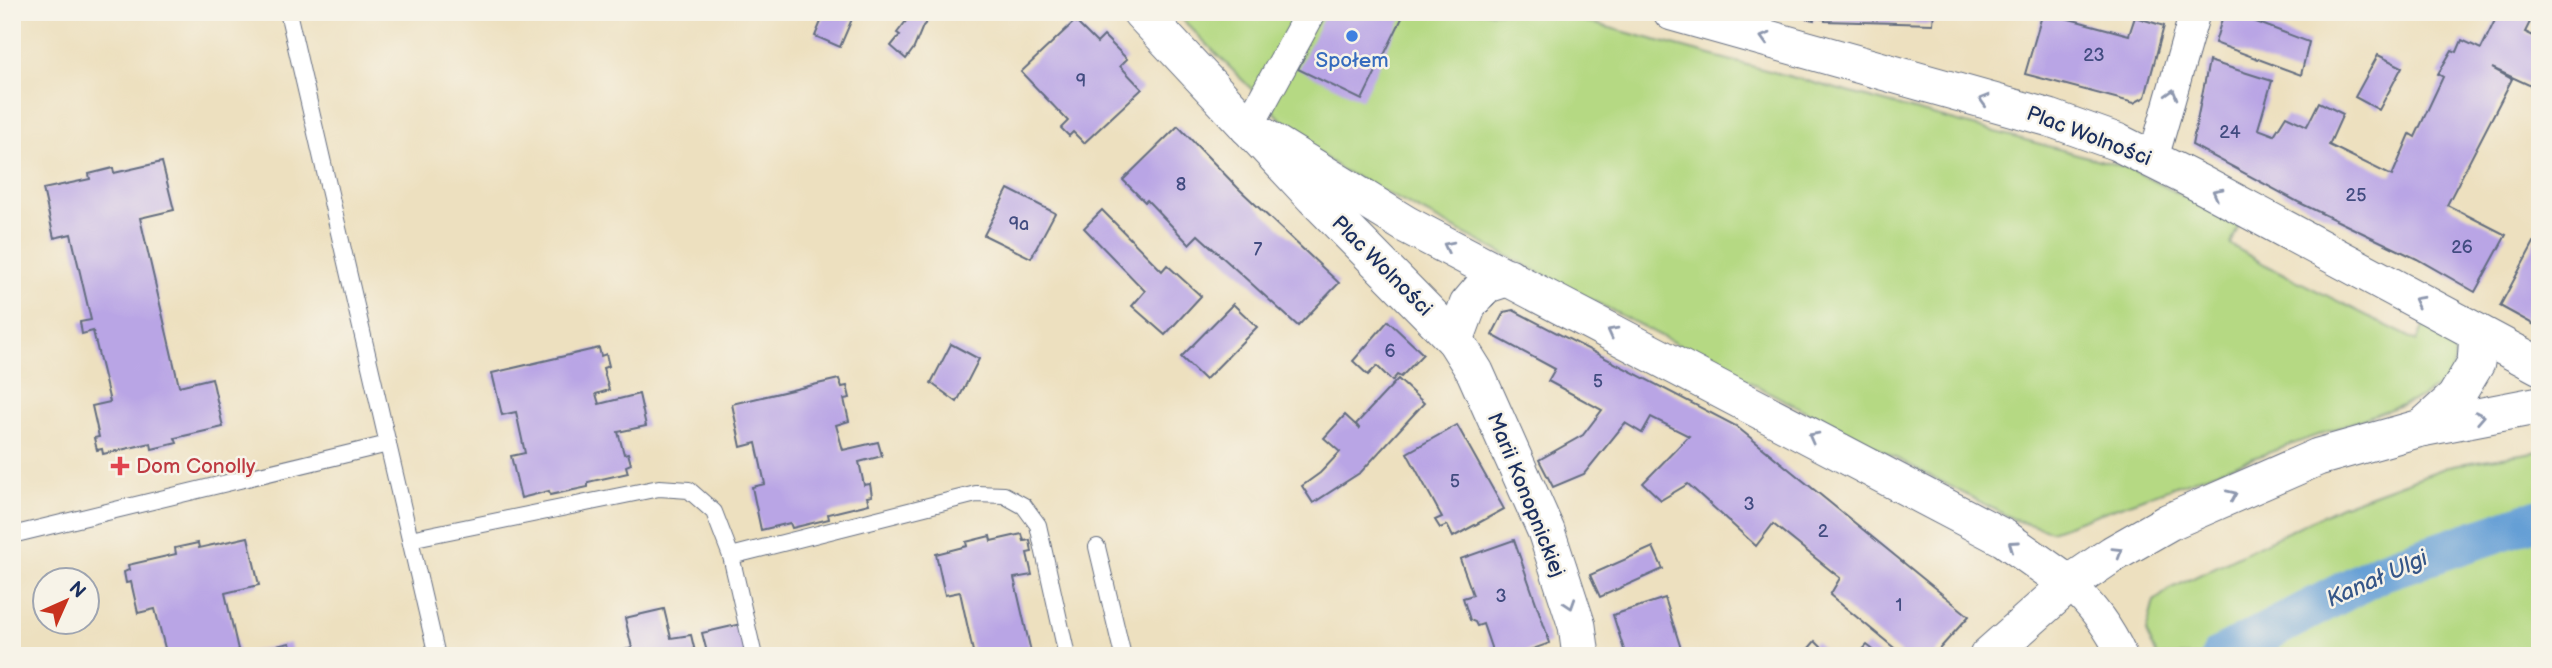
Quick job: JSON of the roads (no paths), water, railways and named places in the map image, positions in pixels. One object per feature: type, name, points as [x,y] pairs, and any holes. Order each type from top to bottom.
[{"type":"street","name":"Plac Wolności","points":[[1141,12],[1248,127],[1455,340],[1468,305],[1485,285],[1509,277]]},
{"type":"street","points":[[1248,127],[1311,12]]},
{"type":"street","name":"Plac Wolności","points":[[1672,12],[2050,118],[2117,142],[2540,366]]},
{"type":"street","points":[[2153,159],[2195,12]]},
{"type":"street","name":"Plac Wolności","points":[[1248,127],[1406,225],[2004,538],[2069,584]]},
{"type":"street","points":[[2421,428],[2455,398],[2476,363],[2478,333]]},
{"type":"street","name":"Marii Konopnickiej","points":[[1455,340],[1475,372],[1546,531],[1577,626],[1581,656]]},
{"type":"street","points":[[1988,656],[2069,584],[2113,554],[2169,522],[2318,457],[2421,428],[2540,405]]},
{"type":"street","points":[[2069,584],[2084,598],[2116,641],[2122,654]]},
{"type":"lane","points":[[288,12],[437,656]]},
{"type":"lane","points":[[12,535],[388,444]]},
{"type":"lane","points":[[410,538],[659,488],[689,490],[713,512],[731,556],[754,656]]},
{"type":"lane","points":[[731,556],[976,494],[1004,495],[1024,506],[1038,525],[1067,656]]},
{"type":"lane","points":[[1097,547],[1123,656]]},
{"type":"waterway","name":"Kanał Ulgi","points":[[2221,656],[2383,571],[2540,518]]},
{"type":"place","name":"Społem","points":[[1352,36]]},
{"type":"place","name":"Dom Conolly","points":[[120,466]]}]
